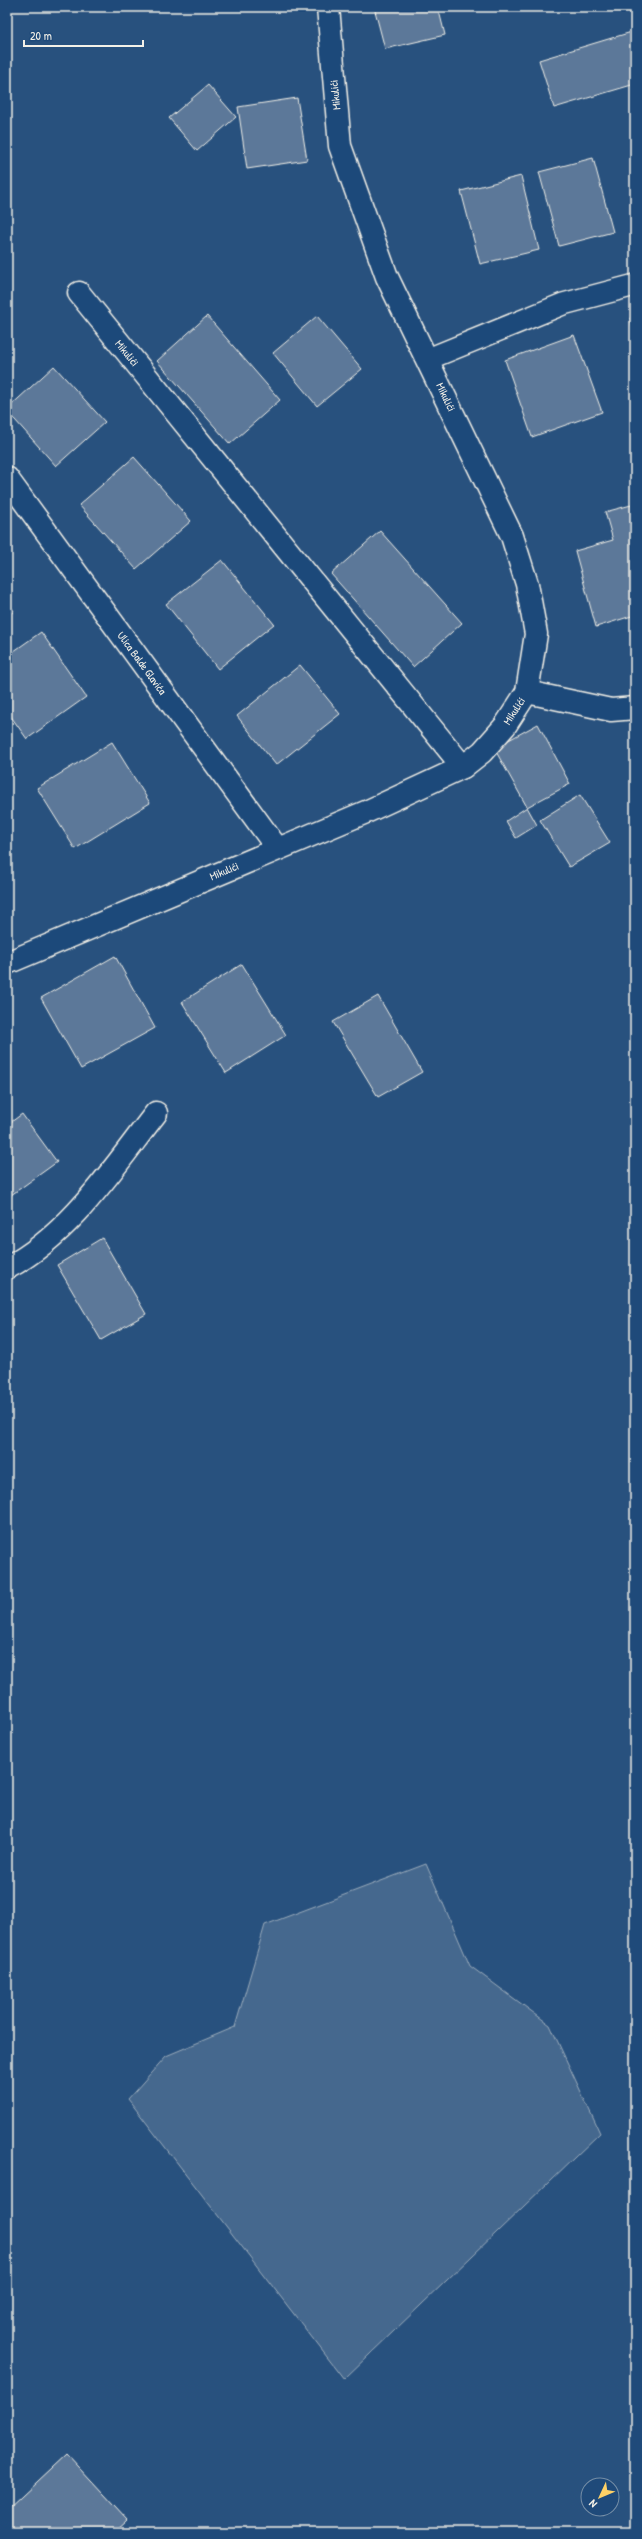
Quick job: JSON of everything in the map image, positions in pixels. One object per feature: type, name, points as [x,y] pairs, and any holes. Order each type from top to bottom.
[{"type":"street","name":"Mikulići","points":[[7,964],[277,848],[366,812],[463,767],[482,752],[505,726],[527,692],[536,634],[527,584],[512,536],[387,276],[340,146],[328,7]]},
{"type":"street","name":"Mikulići","points":[[79,293],[463,767]]},
{"type":"street","name":"Ulica Balde Glavića","points":[[7,478],[277,848]]},
{"type":"street","points":[[527,692],[611,710],[635,708]]},
{"type":"street","points":[[7,1268],[28,1257],[65,1224],[156,1113]]},
{"type":"lane","points":[[428,359],[562,304],[635,285]]},
{"type":"shaded area","points":[[426,1864],[470,1966],[550,2025],[600,2133],[344,2379],[128,2099],[166,2056],[235,2027],[265,1925]]},
{"type":"building","points":[[374,7],[438,7],[445,35],[385,49]]},
{"type":"building","points":[[635,31],[635,84],[554,108],[539,60]]},
{"type":"building","points":[[208,85],[236,117],[197,151],[169,118]]},
{"type":"building","points":[[297,98],[307,160],[247,169],[238,107]]},
{"type":"building","points":[[593,158],[613,232],[559,246],[539,172]]},
{"type":"building","points":[[521,176],[539,250],[480,264],[461,191]]},
{"type":"building","points":[[207,316],[280,400],[230,444],[157,361]]},
{"type":"building","points":[[317,316],[362,369],[317,406],[273,353]]},
{"type":"building","points":[[635,317],[635,336],[630,318]]},
{"type":"building","points":[[574,335],[602,412],[532,437],[505,360]]},
{"type":"building","points":[[54,366],[105,422],[56,466],[7,411],[7,409]]},
{"type":"building","points":[[134,457],[191,521],[136,569],[79,505]]},
{"type":"building","points":[[635,504],[635,615],[596,627],[575,551],[613,540],[605,512]]},
{"type":"building","points":[[380,531],[462,623],[413,667],[331,574]]},
{"type":"building","points":[[222,560],[274,624],[218,669],[166,604]]},
{"type":"building","points":[[7,601],[14,611],[7,616]]},
{"type":"building","points":[[41,632],[86,697],[27,739],[7,711],[7,656]]},
{"type":"building","points":[[300,665],[340,714],[276,765],[237,716]]},
{"type":"building","points":[[538,724],[570,784],[527,807],[494,748]]},
{"type":"building","points":[[112,742],[150,803],[75,849],[37,788]]},
{"type":"building","points":[[580,795],[610,843],[569,867],[540,820]]},
{"type":"building","points":[[527,807],[537,825],[516,838],[506,821]]},
{"type":"building","points":[[115,956],[155,1028],[81,1069],[41,998]]},
{"type":"building","points":[[242,964],[286,1035],[226,1073],[182,1002]]},
{"type":"building","points":[[378,996],[422,1072],[378,1097],[333,1022]]},
{"type":"building","points":[[22,1114],[57,1162],[7,1198],[7,1125]]},
{"type":"building","points":[[102,1238],[146,1314],[101,1340],[57,1265]]},
{"type":"building","points":[[67,2454],[127,2519],[113,2532],[15,2532],[7,2524],[7,2510]]}]
